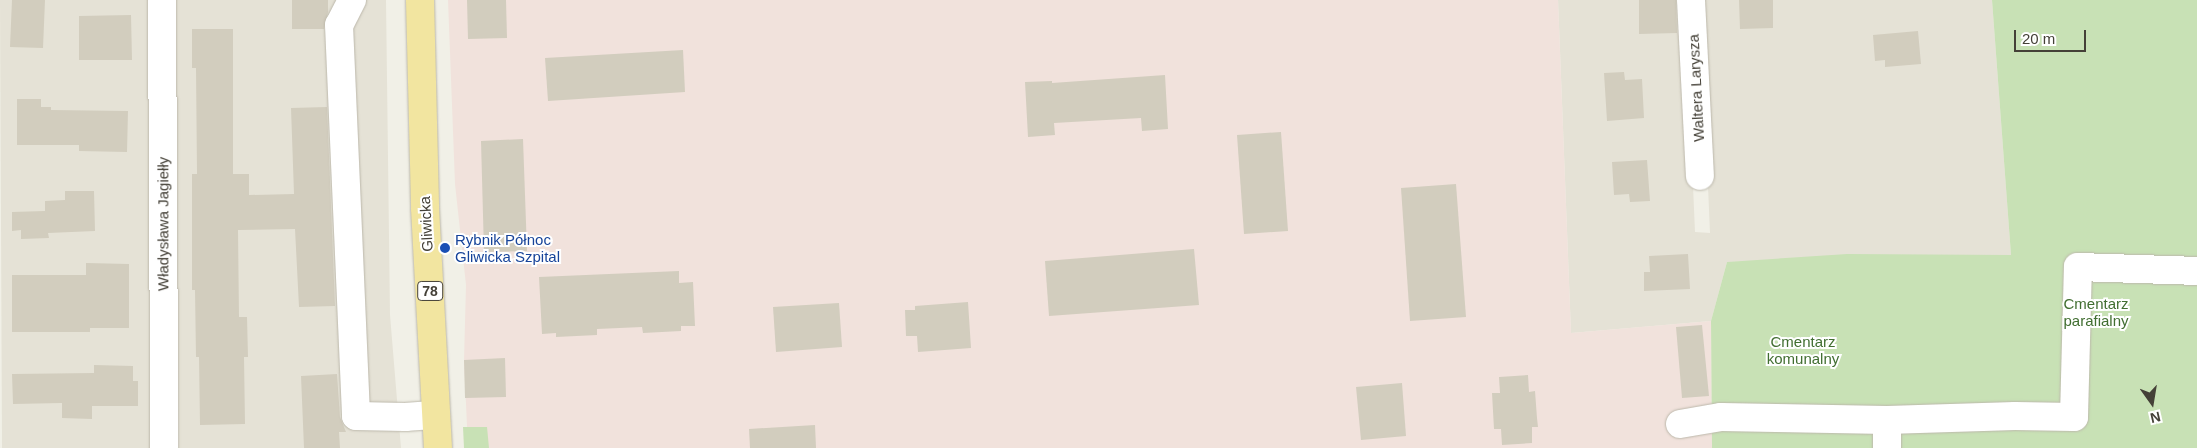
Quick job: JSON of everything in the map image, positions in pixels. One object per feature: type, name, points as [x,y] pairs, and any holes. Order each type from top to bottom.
[{"type":"main road","name":"Gliwicka","points":[[420,0],[425,208],[438,448]]},
{"type":"street","name":"Władysława Jagiełły","points":[[162,0],[164,448]]},
{"type":"street","points":[[352,0],[340,25],[356,416],[405,417],[436,415]]},
{"type":"street","name":"Waltera Larysza","points":[[1691,0],[1700,176]]},
{"type":"street","points":[[1680,424],[1721,417],[1887,420],[2015,416],[2074,417],[2078,267],[2197,271]]},
{"type":"street","points":[[1887,420],[1887,448]]},
{"type":"shaded area","points":[[0,0],[154,0],[157,448],[2,448]]},
{"type":"shaded area","points":[[174,0],[386,0],[390,315],[401,448],[179,448]]},
{"type":"shaded area","points":[[448,0],[1558,0],[1571,333],[1711,321],[1712,448],[468,448],[464,360],[466,285],[455,184]]},
{"type":"shaded area","points":[[1558,0],[1685,0],[1695,232],[1710,233],[1700,0],[1992,0],[2011,255],[1727,262],[1711,321],[1571,333]]},
{"type":"green space","name":"Cmentarz parafialny","points":[[1992,0],[2197,0],[2197,448],[1712,448],[1711,321],[1727,262],[1847,254],[2011,255]]},
{"type":"green space","points":[[463,427],[487,427],[489,448],[464,448]]},
{"type":"building","points":[[12,0],[45,0],[43,48],[10,47]]},
{"type":"building","points":[[292,0],[328,0],[328,12],[324,29],[292,29]]},
{"type":"building","points":[[467,0],[506,0],[507,38],[468,39]]},
{"type":"building","points":[[1639,0],[1676,0],[1677,33],[1639,34]]},
{"type":"building","points":[[1739,0],[1773,0],[1773,28],[1740,29]]},
{"type":"building","points":[[131,15],[132,60],[79,60],[79,16]]},
{"type":"building","points":[[192,29],[233,29],[233,174],[249,174],[249,195],[294,194],[291,108],[327,107],[335,306],[299,307],[295,229],[238,230],[239,317],[247,317],[248,357],[244,357],[245,424],[200,425],[199,357],[196,357],[195,290],[192,290],[192,174],[197,174],[196,68],[192,68]]},
{"type":"building","points":[[1918,31],[1921,64],[1885,67],[1885,60],[1875,61],[1873,35]]},
{"type":"building","points":[[683,50],[685,92],[548,101],[545,58]]},
{"type":"building","points":[[1624,72],[1625,80],[1642,79],[1644,118],[1607,121],[1604,73]]},
{"type":"building","points":[[1165,75],[1168,129],[1142,131],[1141,118],[1054,123],[1055,135],[1028,137],[1025,82],[1052,81],[1052,83]]},
{"type":"building","points":[[17,99],[41,99],[41,107],[51,107],[51,110],[128,111],[127,152],[79,151],[79,145],[17,145]]},
{"type":"building","points":[[1281,132],[1288,231],[1244,234],[1237,135]]},
{"type":"building","points":[[523,139],[527,251],[484,252],[481,141]]},
{"type":"building","points":[[1647,160],[1650,201],[1630,202],[1629,194],[1614,195],[1612,162]]},
{"type":"building","points":[[1456,184],[1466,317],[1410,321],[1401,188]]},
{"type":"building","points":[[65,191],[94,191],[95,231],[48,233],[49,238],[21,239],[21,230],[12,231],[12,212],[45,211],[45,201],[65,200]]},
{"type":"building","points":[[1194,249],[1199,305],[1049,316],[1045,261]]},
{"type":"building","points":[[1688,254],[1690,289],[1644,291],[1644,272],[1650,272],[1649,256]]},
{"type":"building","points":[[86,263],[129,264],[129,328],[90,328],[90,332],[12,332],[12,275],[86,275]]},
{"type":"building","points":[[679,271],[679,283],[693,282],[695,326],[681,326],[681,331],[643,333],[642,327],[597,329],[597,335],[556,337],[556,333],[542,334],[539,277]]},
{"type":"building","points":[[968,302],[971,348],[918,352],[917,336],[906,336],[905,310],[915,310],[915,306]]},
{"type":"building","points":[[839,303],[842,347],[776,352],[773,307]]},
{"type":"building","points":[[1702,325],[1709,396],[1682,398],[1676,327]]},
{"type":"building","points":[[505,358],[506,397],[465,398],[464,360]]},
{"type":"building","points":[[94,365],[133,366],[133,381],[138,381],[138,406],[92,406],[92,419],[62,418],[62,403],[13,404],[12,374],[94,373]]},
{"type":"building","points":[[337,374],[340,417],[346,432],[339,432],[340,448],[304,448],[301,376]]},
{"type":"building","points":[[1528,375],[1529,392],[1535,391],[1538,427],[1532,427],[1532,443],[1502,445],[1501,429],[1494,429],[1492,393],[1500,393],[1499,377]]},
{"type":"building","points":[[1402,383],[1406,436],[1361,440],[1356,387]]},
{"type":"building","points":[[815,425],[816,448],[750,448],[749,429]]},
{"type":"place","name":"Rybnik Północ Gliwicka Szpital","points":[[445,248]]},
{"type":"park label","name":"Cmentarz komunalny","points":[[1803,350]]}]
